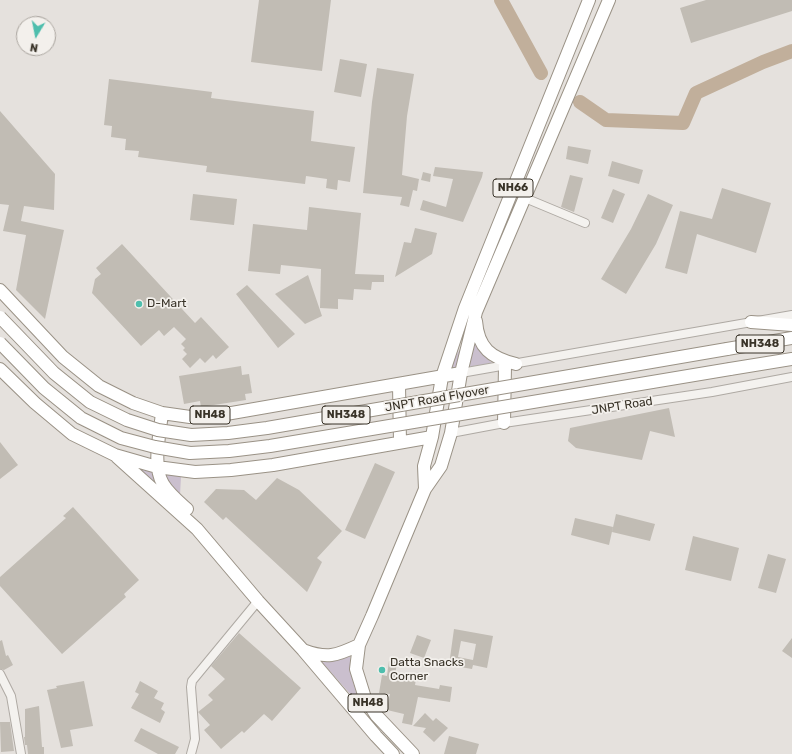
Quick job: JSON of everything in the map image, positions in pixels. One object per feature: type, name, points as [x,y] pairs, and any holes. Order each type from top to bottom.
[{"type":"highway","name":"NH66","points":[[442,377],[465,308],[589,0]]},
{"type":"highway","name":"NH66","points":[[461,373],[476,312],[609,0]]},
{"type":"highway","name":"NH48","points":[[0,290],[63,357],[99,386],[133,403],[162,412],[190,417],[226,414],[461,373]]},
{"type":"highway","points":[[476,312],[476,323],[479,336],[485,348],[498,359],[510,365],[504,423]]},
{"type":"highway","name":"JNPT Road Flyover","points":[[0,317],[54,373],[90,402],[127,420],[158,430],[191,435],[228,433],[267,428],[792,338]]},
{"type":"highway","points":[[751,322],[792,325]]},
{"type":"highway","name":"JNPT Road Flyover","points":[[0,343],[44,388],[81,418],[121,438],[155,447],[190,453],[229,451],[270,446],[792,359]]},
{"type":"highway","name":"NH48","points":[[0,369],[35,403],[72,434],[115,455],[197,529],[258,601],[303,650],[393,754]]},
{"type":"highway","points":[[303,650],[319,655],[332,656],[344,652],[360,642],[425,489],[441,466],[452,433],[461,373]]},
{"type":"highway","points":[[425,489],[424,466],[432,437],[442,377]]},
{"type":"highway","points":[[399,384],[400,442]]},
{"type":"highway","points":[[162,412],[157,467],[163,483],[177,500],[193,514],[197,529]]},
{"type":"highway","points":[[115,455],[157,467],[195,472],[231,470],[273,465],[432,437]]},
{"type":"highway","name":"NH48","points":[[360,642],[356,669],[365,698],[376,715],[413,754]]},
{"type":"street","points":[[525,198],[585,223]]},
{"type":"street","points":[[461,373],[792,315]]},
{"type":"street","name":"JNPT Road","points":[[452,433],[504,423],[712,392],[792,377]]},
{"type":"street","points":[[191,754],[195,739],[191,687],[192,681],[258,601]]},
{"type":"street","points":[[0,674],[11,696],[21,754]]},
{"type":"shaded area","points":[[472,328],[474,339],[478,348],[492,363],[448,370]]},
{"type":"shaded area","points":[[137,467],[152,472],[181,477],[180,495],[183,512]]},
{"type":"shaded area","points":[[350,656],[351,674],[359,704],[321,661],[336,661]]},
{"type":"building","points":[[259,0],[331,0],[322,71],[251,62]]},
{"type":"building","points":[[706,0],[792,0],[792,11],[691,43],[680,8]]},
{"type":"building","points":[[340,59],[367,64],[361,97],[334,92]]},
{"type":"building","points":[[377,68],[414,74],[407,116],[402,175],[419,179],[417,191],[413,190],[409,207],[400,205],[402,197],[363,193]]},
{"type":"building","points":[[109,79],[212,92],[211,98],[314,111],[311,141],[355,147],[350,182],[338,180],[337,190],[326,188],[327,179],[306,176],[305,184],[206,172],[207,166],[138,157],[139,151],[125,150],[126,139],[111,137],[112,126],[104,125]]},
{"type":"building","points":[[0,111],[55,174],[54,210],[24,206],[21,221],[64,230],[45,319],[16,290],[26,235],[3,231],[9,205],[0,204]]},
{"type":"building","points":[[568,146],[591,150],[588,164],[566,159]]},
{"type":"building","points":[[612,161],[643,170],[639,184],[608,176]]},
{"type":"building","points":[[435,167],[483,172],[463,222],[420,210],[423,200],[446,207],[453,179],[433,176]]},
{"type":"building","points":[[423,172],[431,174],[430,182],[421,180]]},
{"type":"building","points":[[570,175],[583,178],[574,212],[561,207]]},
{"type":"building","points":[[722,188],[771,203],[756,253],[697,234],[687,274],[665,268],[680,211],[712,219]]},
{"type":"building","points":[[613,189],[625,194],[613,223],[601,218]]},
{"type":"building","points":[[193,194],[237,199],[234,225],[190,220]]},
{"type":"building","points":[[648,194],[673,205],[656,244],[626,294],[601,279],[631,229]]},
{"type":"building","points":[[309,207],[361,213],[355,274],[384,275],[384,282],[372,282],[371,290],[354,289],[353,300],[338,299],[338,309],[320,308],[321,269],[281,265],[280,274],[248,271],[253,224],[307,230]]},
{"type":"building","points":[[415,228],[437,233],[432,254],[395,277],[404,242],[411,243]]},
{"type":"building","name":"D-Mart","points":[[122,244],[195,323],[201,317],[229,347],[216,359],[213,355],[205,363],[200,358],[190,368],[182,359],[187,354],[183,350],[185,348],[181,344],[186,339],[174,327],[164,336],[159,330],[141,346],[92,293],[95,279],[101,274],[96,268]]},
{"type":"building","points":[[308,275],[322,316],[305,324],[275,294]]},
{"type":"building","points":[[247,285],[295,334],[278,348],[236,294]]},
{"type":"building","points":[[241,366],[242,375],[249,374],[252,393],[245,394],[246,400],[201,407],[200,401],[184,404],[179,376]]},
{"type":"building","points":[[669,408],[675,437],[650,431],[642,460],[576,448],[568,441],[570,428]]},
{"type":"building","points":[[0,442],[18,465],[0,479]]},
{"type":"building","points":[[375,463],[395,472],[365,539],[345,530]]},
{"type":"building","points":[[277,478],[299,490],[342,531],[317,558],[322,562],[307,592],[226,517],[223,520],[204,502],[216,489],[244,490],[256,500]]},
{"type":"building","points":[[73,507],[139,580],[124,594],[126,597],[62,654],[0,586],[0,577],[66,518],[63,516]]},
{"type":"building","points":[[616,514],[655,524],[650,541],[612,532]]},
{"type":"building","points":[[575,518],[613,527],[609,545],[571,535]]},
{"type":"building","points":[[693,536],[739,548],[731,581],[685,570]]},
{"type":"building","points":[[768,554],[786,559],[776,593],[758,588]]},
{"type":"building","points":[[454,629],[493,636],[487,668],[473,665],[472,669],[449,665]],"holes":[[[461,641],[476,644],[473,660],[458,657]]]},
{"type":"building","points":[[239,633],[301,688],[272,721],[264,714],[244,733],[242,731],[221,749],[204,730],[210,725],[198,712],[213,700],[208,695],[225,679],[211,666]]},
{"type":"building","points":[[417,635],[431,640],[424,658],[410,653]]},
{"type":"building","points":[[792,638],[792,658],[782,651]]},
{"type":"building","points":[[2,640],[6,656],[8,655],[13,665],[4,670],[0,669],[0,641]]},
{"type":"building","points":[[389,661],[397,662],[395,676],[416,679],[415,685],[439,689],[440,685],[452,687],[450,702],[418,697],[412,725],[402,723],[404,714],[387,710],[390,694],[379,693],[382,675],[387,676]]},
{"type":"building","points":[[84,681],[93,726],[70,730],[73,746],[61,748],[47,690],[57,688],[56,686]]},
{"type":"building","points":[[140,681],[158,691],[154,698],[164,703],[161,709],[165,712],[160,723],[131,708],[139,694],[135,692]]},
{"type":"building","points":[[39,706],[42,747],[44,747],[44,754],[28,754],[24,737],[25,709]]},
{"type":"building","points":[[425,713],[433,721],[436,718],[448,728],[434,742],[423,732],[426,728],[413,726]]},
{"type":"building","points":[[0,722],[10,722],[14,751],[1,752]]},
{"type":"building","points":[[141,728],[179,747],[175,754],[158,754],[134,741]]},
{"type":"building","points":[[449,736],[479,744],[476,754],[444,754]]},
{"type":"waterway","points":[[501,0],[541,73]]},
{"type":"waterway","points":[[580,102],[606,120],[683,123],[696,93],[763,62],[792,51]]},
{"type":"place","name":"D-Mart","points":[[139,304]]},
{"type":"place","name":"Datta Snacks Corner","points":[[382,670]]}]
